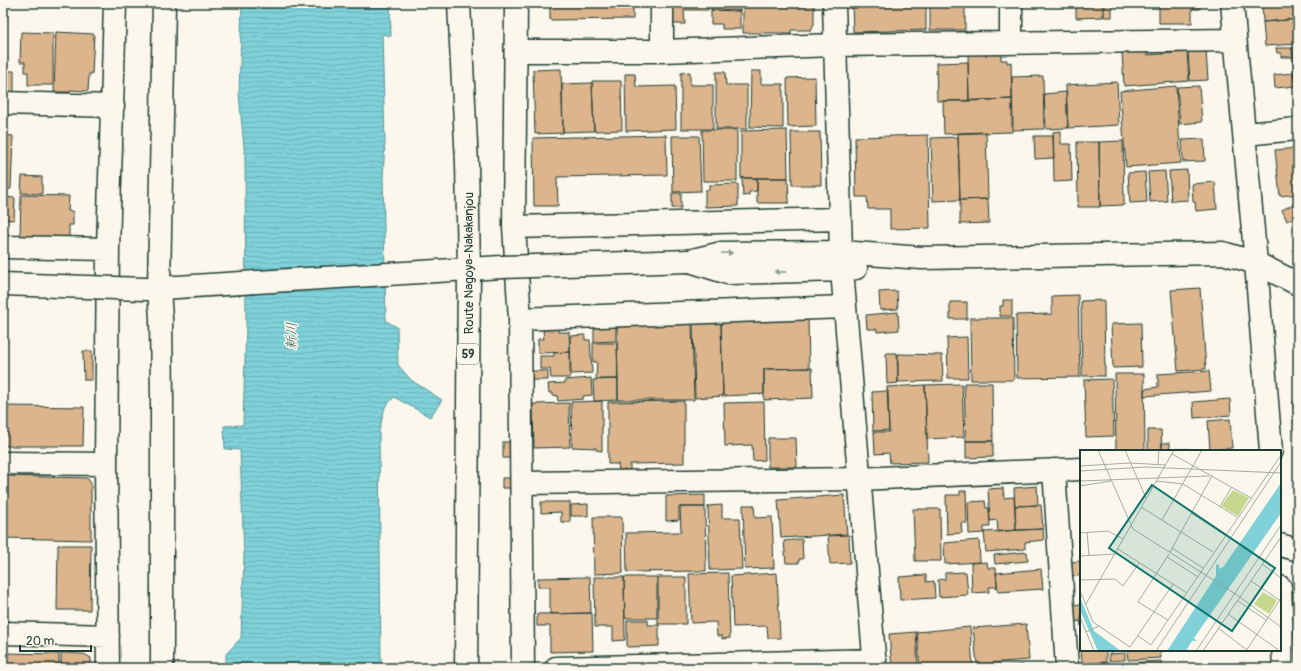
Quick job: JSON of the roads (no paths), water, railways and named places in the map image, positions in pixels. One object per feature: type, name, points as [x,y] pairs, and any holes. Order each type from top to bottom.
[{"type":"street","points":[[108,668],[106,464],[108,249],[115,3]]},
{"type":"street","points":[[162,668],[161,318],[157,288],[164,3]]},
{"type":"street","name":"Route Nagoya-Nakakanjou","points":[[459,3],[467,164],[458,270],[466,668]]},
{"type":"street","points":[[516,3],[514,226],[520,319],[522,668]]},
{"type":"street","points":[[662,3],[662,51]]},
{"type":"street","points":[[556,668],[875,664],[839,219],[834,3]]},
{"type":"street","points":[[1011,43],[1012,3]]},
{"type":"street","points":[[1232,3],[1256,263],[1271,450]]},
{"type":"street","points":[[516,51],[662,51],[835,45],[1235,40]]},
{"type":"street","points":[[3,103],[112,106]]},
{"type":"street","points":[[1244,134],[1298,129]]},
{"type":"street","points":[[514,226],[839,219]]},
{"type":"street","points":[[3,247],[108,249]]},
{"type":"street","points":[[3,284],[157,288],[502,267],[689,261],[722,253],[818,262],[922,258],[1223,253],[1256,263],[1298,284]]},
{"type":"street","points":[[520,319],[845,307]]},
{"type":"street","points":[[3,462],[106,464]]},
{"type":"street","points":[[522,483],[859,479],[1080,469]]},
{"type":"street","points":[[1054,470],[1067,668]]},
{"type":"street","points":[[1281,545],[1298,550]]},
{"type":"street","points":[[1281,607],[1284,668]]},
{"type":"street","points":[[3,633],[108,636]]},
{"type":"water","name":"新川","points":[[242,3],[390,3],[391,36],[382,34],[385,142],[383,177],[386,321],[397,327],[398,365],[411,380],[442,400],[430,417],[394,397],[385,407],[379,431],[381,668],[226,668],[226,654],[241,638],[244,556],[240,450],[225,449],[224,426],[243,425],[246,324],[245,158],[239,94]]}]
